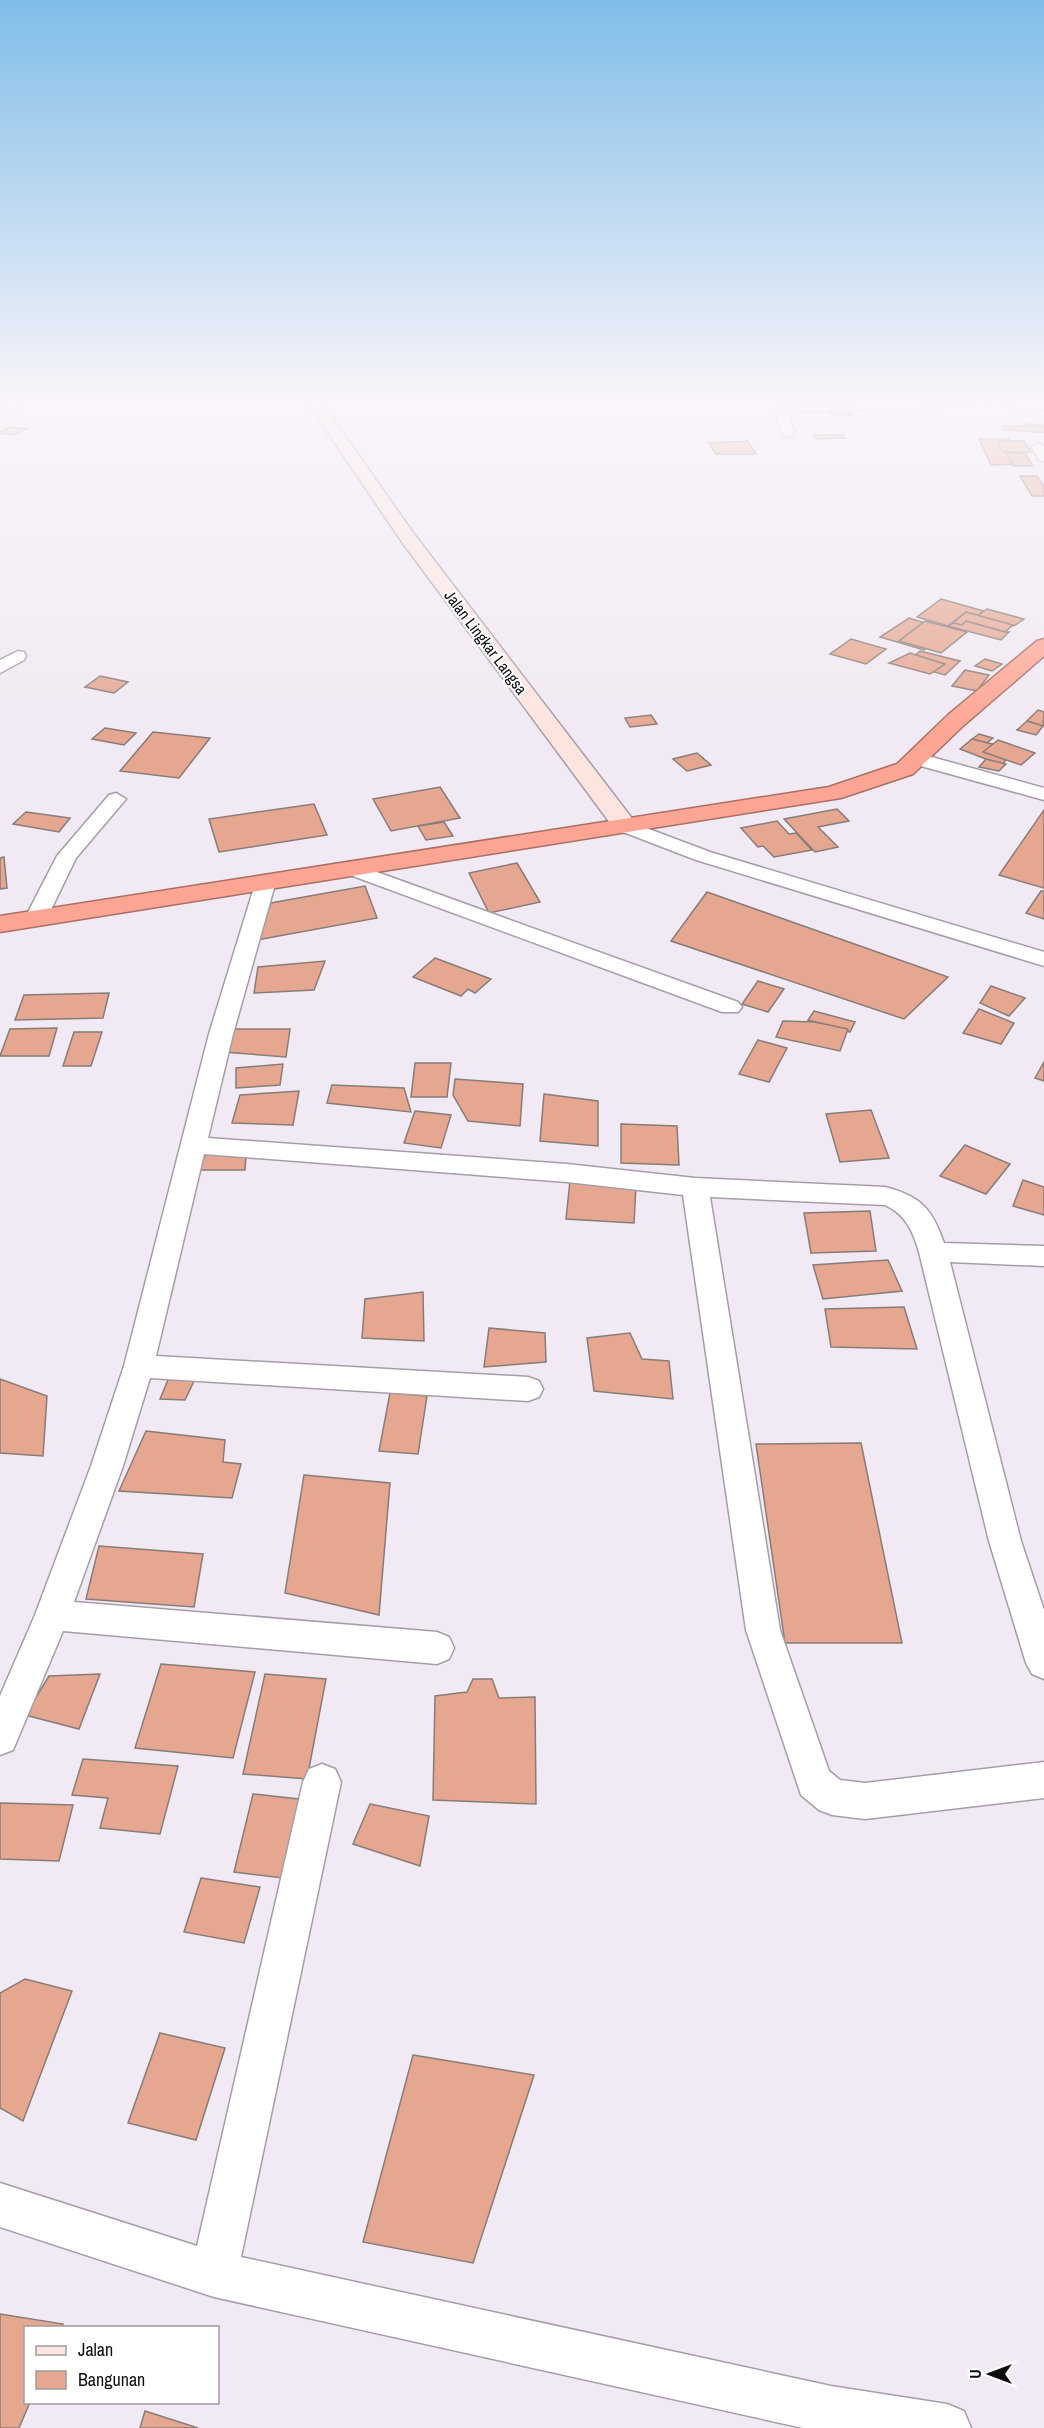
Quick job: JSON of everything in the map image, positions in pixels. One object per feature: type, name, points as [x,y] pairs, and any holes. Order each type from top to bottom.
[{"type":"highway","points":[[0,924],[833,793],[897,772],[917,759],[956,720],[1044,645]]},
{"type":"street","name":"Jalan Lingkar Langsa","points":[[388,509],[625,826]]},
{"type":"street","points":[[0,668],[18,656]]},
{"type":"street","points":[[917,759],[1044,794]]},
{"type":"street","points":[[36,918],[67,856],[116,799]]},
{"type":"street","points":[[625,826],[704,856],[1044,958]]},
{"type":"street","points":[[349,868],[730,1007]]},
{"type":"street","points":[[0,1738],[52,1615],[108,1466],[139,1366],[221,1034],[266,881]]},
{"type":"street","points":[[193,1145],[567,1173],[695,1187],[892,1197],[918,1213],[924,1224],[1005,1541],[1044,1663]]},
{"type":"street","points":[[695,1187],[763,1630],[814,1782],[832,1797],[865,1801],[1044,1780]]},
{"type":"street","points":[[933,1252],[1044,1256]]},
{"type":"street","points":[[139,1366],[528,1389]]},
{"type":"street","points":[[52,1615],[437,1648]]},
{"type":"street","points":[[214,2274],[322,1782]]},
{"type":"street","points":[[0,2205],[214,2274],[831,2410],[947,2428]]},
{"type":"building","points":[[941,599],[984,611],[977,616],[966,612],[948,626],[917,617]]},
{"type":"building","points":[[987,609],[1024,619],[1014,626],[977,616]]},
{"type":"building","points":[[966,612],[1013,625],[1005,632],[966,621],[962,625],[953,623]]},
{"type":"building","points":[[909,618],[948,630],[924,650],[880,637]]},
{"type":"building","points":[[925,621],[967,632],[941,653],[899,641]]},
{"type":"building","points":[[966,621],[1009,632],[1001,640],[948,626],[953,623],[962,625]]},
{"type":"building","points":[[851,639],[886,649],[866,664],[830,654]]},
{"type":"building","points":[[920,651],[960,661],[945,675],[905,664]]},
{"type":"building","points":[[910,653],[945,664],[930,674],[889,663]]},
{"type":"building","points":[[985,659],[1002,664],[992,671],[975,666]]},
{"type":"building","points":[[965,670],[989,675],[977,691],[952,686]]},
{"type":"building","points":[[100,676],[128,682],[114,693],[85,687]]},
{"type":"building","points":[[1038,710],[1044,712],[1043,726],[1027,721]]},
{"type":"building","points":[[651,715],[657,724],[630,727],[625,718]]},
{"type":"building","points":[[1027,721],[1043,726],[1036,735],[1017,730]]},
{"type":"building","points":[[105,728],[136,733],[124,745],[92,739]]},
{"type":"building","points":[[153,732],[210,738],[179,778],[120,771]]},
{"type":"building","points":[[979,734],[993,738],[984,745],[971,740]]},
{"type":"building","points":[[972,739],[1016,750],[1001,765],[960,749]]},
{"type":"building","points":[[998,740],[1035,753],[1021,765],[983,752]]},
{"type":"building","points":[[697,753],[711,765],[687,771],[673,759]]},
{"type":"building","points":[[986,759],[1006,764],[999,771],[979,767]]},
{"type":"building","points":[[440,787],[460,818],[391,831],[373,799]]},
{"type":"building","points":[[314,804],[327,835],[219,852],[209,819]]},
{"type":"building","points":[[837,809],[849,821],[818,827],[838,847],[815,852],[784,819]]},
{"type":"building","points":[[1044,810],[1044,888],[999,875]]},
{"type":"building","points":[[26,812],[70,818],[59,832],[13,824]]},
{"type":"building","points":[[777,821],[789,834],[796,833],[812,850],[774,857],[763,846],[758,847],[741,828]]},
{"type":"building","points":[[444,822],[453,836],[426,840],[418,826]]},
{"type":"building","points":[[4,857],[7,888],[0,889],[0,858]]},
{"type":"building","points":[[517,863],[540,902],[489,913],[469,873]]},
{"type":"building","points":[[365,886],[377,918],[257,940],[271,903]]},
{"type":"building","points":[[1041,891],[1044,891],[1044,919],[1026,913]]},
{"type":"building","points":[[707,892],[948,977],[904,1019],[671,941]]},
{"type":"building","points":[[435,958],[491,979],[475,993],[468,989],[461,996],[413,977]]},
{"type":"building","points":[[325,961],[314,990],[254,993],[258,967]]},
{"type":"building","points":[[758,981],[784,989],[768,1012],[742,1004]]},
{"type":"building","points":[[991,986],[1025,998],[1009,1016],[980,1003]]},
{"type":"building","points":[[109,993],[103,1018],[15,1020],[24,995]]},
{"type":"building","points":[[979,1009],[1014,1023],[1001,1044],[963,1033]]},
{"type":"building","points":[[814,1011],[855,1022],[850,1032],[808,1020]]},
{"type":"building","points":[[783,1021],[815,1022],[848,1029],[840,1051],[776,1037]]},
{"type":"building","points":[[57,1028],[49,1056],[0,1056],[10,1029]]},
{"type":"building","points":[[233,1029],[290,1029],[286,1057],[223,1052]]},
{"type":"building","points":[[74,1032],[102,1032],[91,1066],[63,1066]]},
{"type":"building","points":[[758,1040],[787,1048],[769,1082],[739,1074]]},
{"type":"building","points":[[1044,1062],[1044,1081],[1035,1078]]},
{"type":"building","points":[[415,1063],[451,1063],[447,1097],[411,1097]]},
{"type":"building","points":[[283,1064],[280,1085],[236,1088],[236,1068]]},
{"type":"building","points":[[455,1079],[523,1084],[520,1126],[468,1121],[453,1095]]},
{"type":"building","points":[[332,1085],[404,1088],[411,1112],[327,1103]]},
{"type":"building","points":[[299,1091],[293,1125],[232,1123],[240,1095]]},
{"type":"building","points":[[544,1094],[598,1101],[598,1146],[540,1141]]},
{"type":"building","points":[[871,1110],[889,1158],[840,1162],[826,1114]]},
{"type":"building","points":[[415,1111],[451,1115],[441,1148],[404,1143]]},
{"type":"building","points":[[621,1124],[677,1126],[679,1165],[621,1163]]},
{"type":"building","points":[[965,1145],[1010,1164],[986,1194],[940,1176]]},
{"type":"building","points":[[207,1153],[246,1155],[245,1170],[196,1170]]},
{"type":"building","points":[[1023,1180],[1044,1187],[1044,1215],[1013,1206]]},
{"type":"building","points":[[570,1181],[636,1186],[634,1223],[566,1219]]},
{"type":"building","points":[[870,1211],[876,1251],[811,1253],[804,1213]]},
{"type":"building","points":[[888,1260],[902,1291],[823,1299],[813,1265]]},
{"type":"building","points":[[423,1292],[424,1341],[362,1338],[365,1299]]},
{"type":"building","points":[[904,1307],[917,1349],[831,1347],[825,1309]]},
{"type":"building","points":[[489,1328],[545,1333],[546,1362],[484,1367]]},
{"type":"building","points":[[630,1333],[642,1359],[669,1361],[673,1399],[594,1391],[587,1338]]},
{"type":"building","points":[[170,1375],[195,1379],[185,1400],[160,1399]]},
{"type":"building","points":[[0,1379],[47,1396],[43,1456],[0,1453]]},
{"type":"building","points":[[390,1393],[427,1396],[418,1454],[379,1451]]},
{"type":"building","points":[[146,1431],[225,1440],[223,1462],[241,1464],[232,1498],[119,1491]]},
{"type":"building","points":[[861,1443],[902,1643],[785,1643],[756,1444]]},
{"type":"building","points":[[304,1475],[390,1483],[379,1615],[285,1593]]},
{"type":"building","points":[[99,1546],[203,1554],[194,1607],[86,1599]]},
{"type":"building","points":[[161,1664],[255,1672],[233,1758],[135,1748]]},
{"type":"building","points":[[100,1674],[79,1729],[25,1715],[49,1676]]},
{"type":"building","points":[[265,1674],[326,1679],[307,1779],[243,1774]]},
{"type":"building","points":[[473,1679],[492,1679],[499,1698],[535,1697],[536,1804],[433,1800],[435,1696],[467,1692]]},
{"type":"building","points":[[83,1759],[178,1766],[160,1834],[100,1828],[108,1798],[72,1795]]},
{"type":"building","points":[[253,1794],[308,1800],[291,1879],[234,1872]]},
{"type":"building","points":[[0,1803],[73,1805],[59,1861],[0,1859]]},
{"type":"building","points":[[370,1804],[429,1816],[420,1866],[353,1844]]},
{"type":"building","points":[[201,1878],[260,1887],[244,1943],[184,1932]]},
{"type":"building","points":[[25,1979],[72,1991],[23,2121],[0,2108],[0,1993]]},
{"type":"building","points":[[160,2033],[225,2048],[196,2140],[128,2123]]},
{"type":"building","points":[[413,2055],[534,2075],[473,2263],[363,2242]]},
{"type":"building","points":[[0,2314],[63,2324],[62,2326],[24,2326],[24,2404],[29,2404],[19,2428],[0,2428]]},
{"type":"building","points":[[145,2411],[198,2428],[140,2428]]}]
